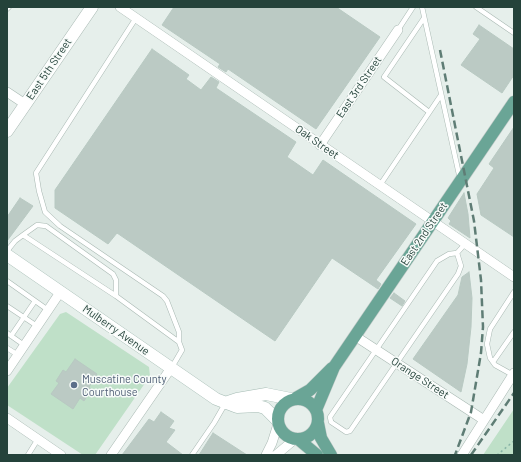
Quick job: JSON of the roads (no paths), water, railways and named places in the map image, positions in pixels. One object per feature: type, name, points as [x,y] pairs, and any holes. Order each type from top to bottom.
[{"type":"main road","name":"East 5th Street","points":[[7,131],[92,7]]},
{"type":"main road","name":"East 2nd Street","points":[[316,410],[334,366],[514,102]]},
{"type":"main road","name":"Mulberry Avenue","points":[[7,255],[216,399],[237,407],[258,406],[265,408],[277,422]]},
{"type":"main road","name":"East 2nd Street","points":[[294,399],[310,390],[334,366]]},
{"type":"main road","points":[[225,403],[236,399],[266,394],[308,401],[316,410],[321,438],[331,455]]},
{"type":"main road","points":[[294,399],[282,405],[279,410],[277,422],[284,434],[296,439],[317,455]]},
{"type":"main road","points":[[296,439],[312,433],[318,423]]},
{"type":"street","name":"Oak Street","points":[[120,7],[514,277]]},
{"type":"street","name":"East 3rd Street","points":[[320,145],[398,30]]},
{"type":"street","points":[[7,92],[25,104]]},
{"type":"street","points":[[7,371],[61,291]]},
{"type":"street","name":"Orange Street","points":[[355,336],[484,420]]},
{"type":"street","points":[[111,455],[171,368]]},
{"type":"street","points":[[462,455],[513,374]]},
{"type":"street","points":[[7,418],[61,455]]},
{"type":"street","points":[[266,455],[272,443],[277,422]]},
{"type":"street","points":[[276,455],[296,439]]},
{"type":"lane","points":[[398,30],[413,7]]},
{"type":"lane","points":[[422,7],[460,181]]},
{"type":"lane","points":[[476,7],[514,33]]},
{"type":"lane","points":[[136,18],[36,173],[45,212],[60,226],[163,296],[167,301],[179,332],[179,342],[182,350],[171,368]]},
{"type":"lane","points":[[424,18],[384,77],[429,112]]},
{"type":"lane","points":[[380,185],[441,95]]},
{"type":"lane","points":[[7,251],[15,241],[36,225],[46,226],[113,274],[116,280],[116,296]]},
{"type":"lane","points":[[23,235],[116,296],[179,342]]},
{"type":"lane","points":[[457,253],[461,266],[458,274],[396,362],[350,431],[346,432],[331,422],[330,418],[437,261],[449,254],[457,253],[465,244]]},
{"type":"lane","points":[[7,282],[48,310]]},
{"type":"lane","points":[[513,374],[490,358],[488,348],[490,330],[514,292]]},
{"type":"lane","points":[[24,345],[9,334],[24,317],[35,300]]},
{"type":"lane","points":[[7,306],[37,326]]},
{"type":"lane","points":[[494,362],[514,332]]},
{"type":"lane","points":[[7,348],[18,355]]},
{"type":"lane","points":[[192,455],[214,423],[225,403]]},
{"type":"lane","points":[[28,455],[38,439]]},
{"type":"railway","points":[[440,50],[474,221],[481,280],[483,327],[481,353],[471,412],[455,455]]},
{"type":"railway","points":[[471,455],[514,393]]},
{"type":"place","name":"Muscatine County Courthouse","points":[[74,385]]}]
